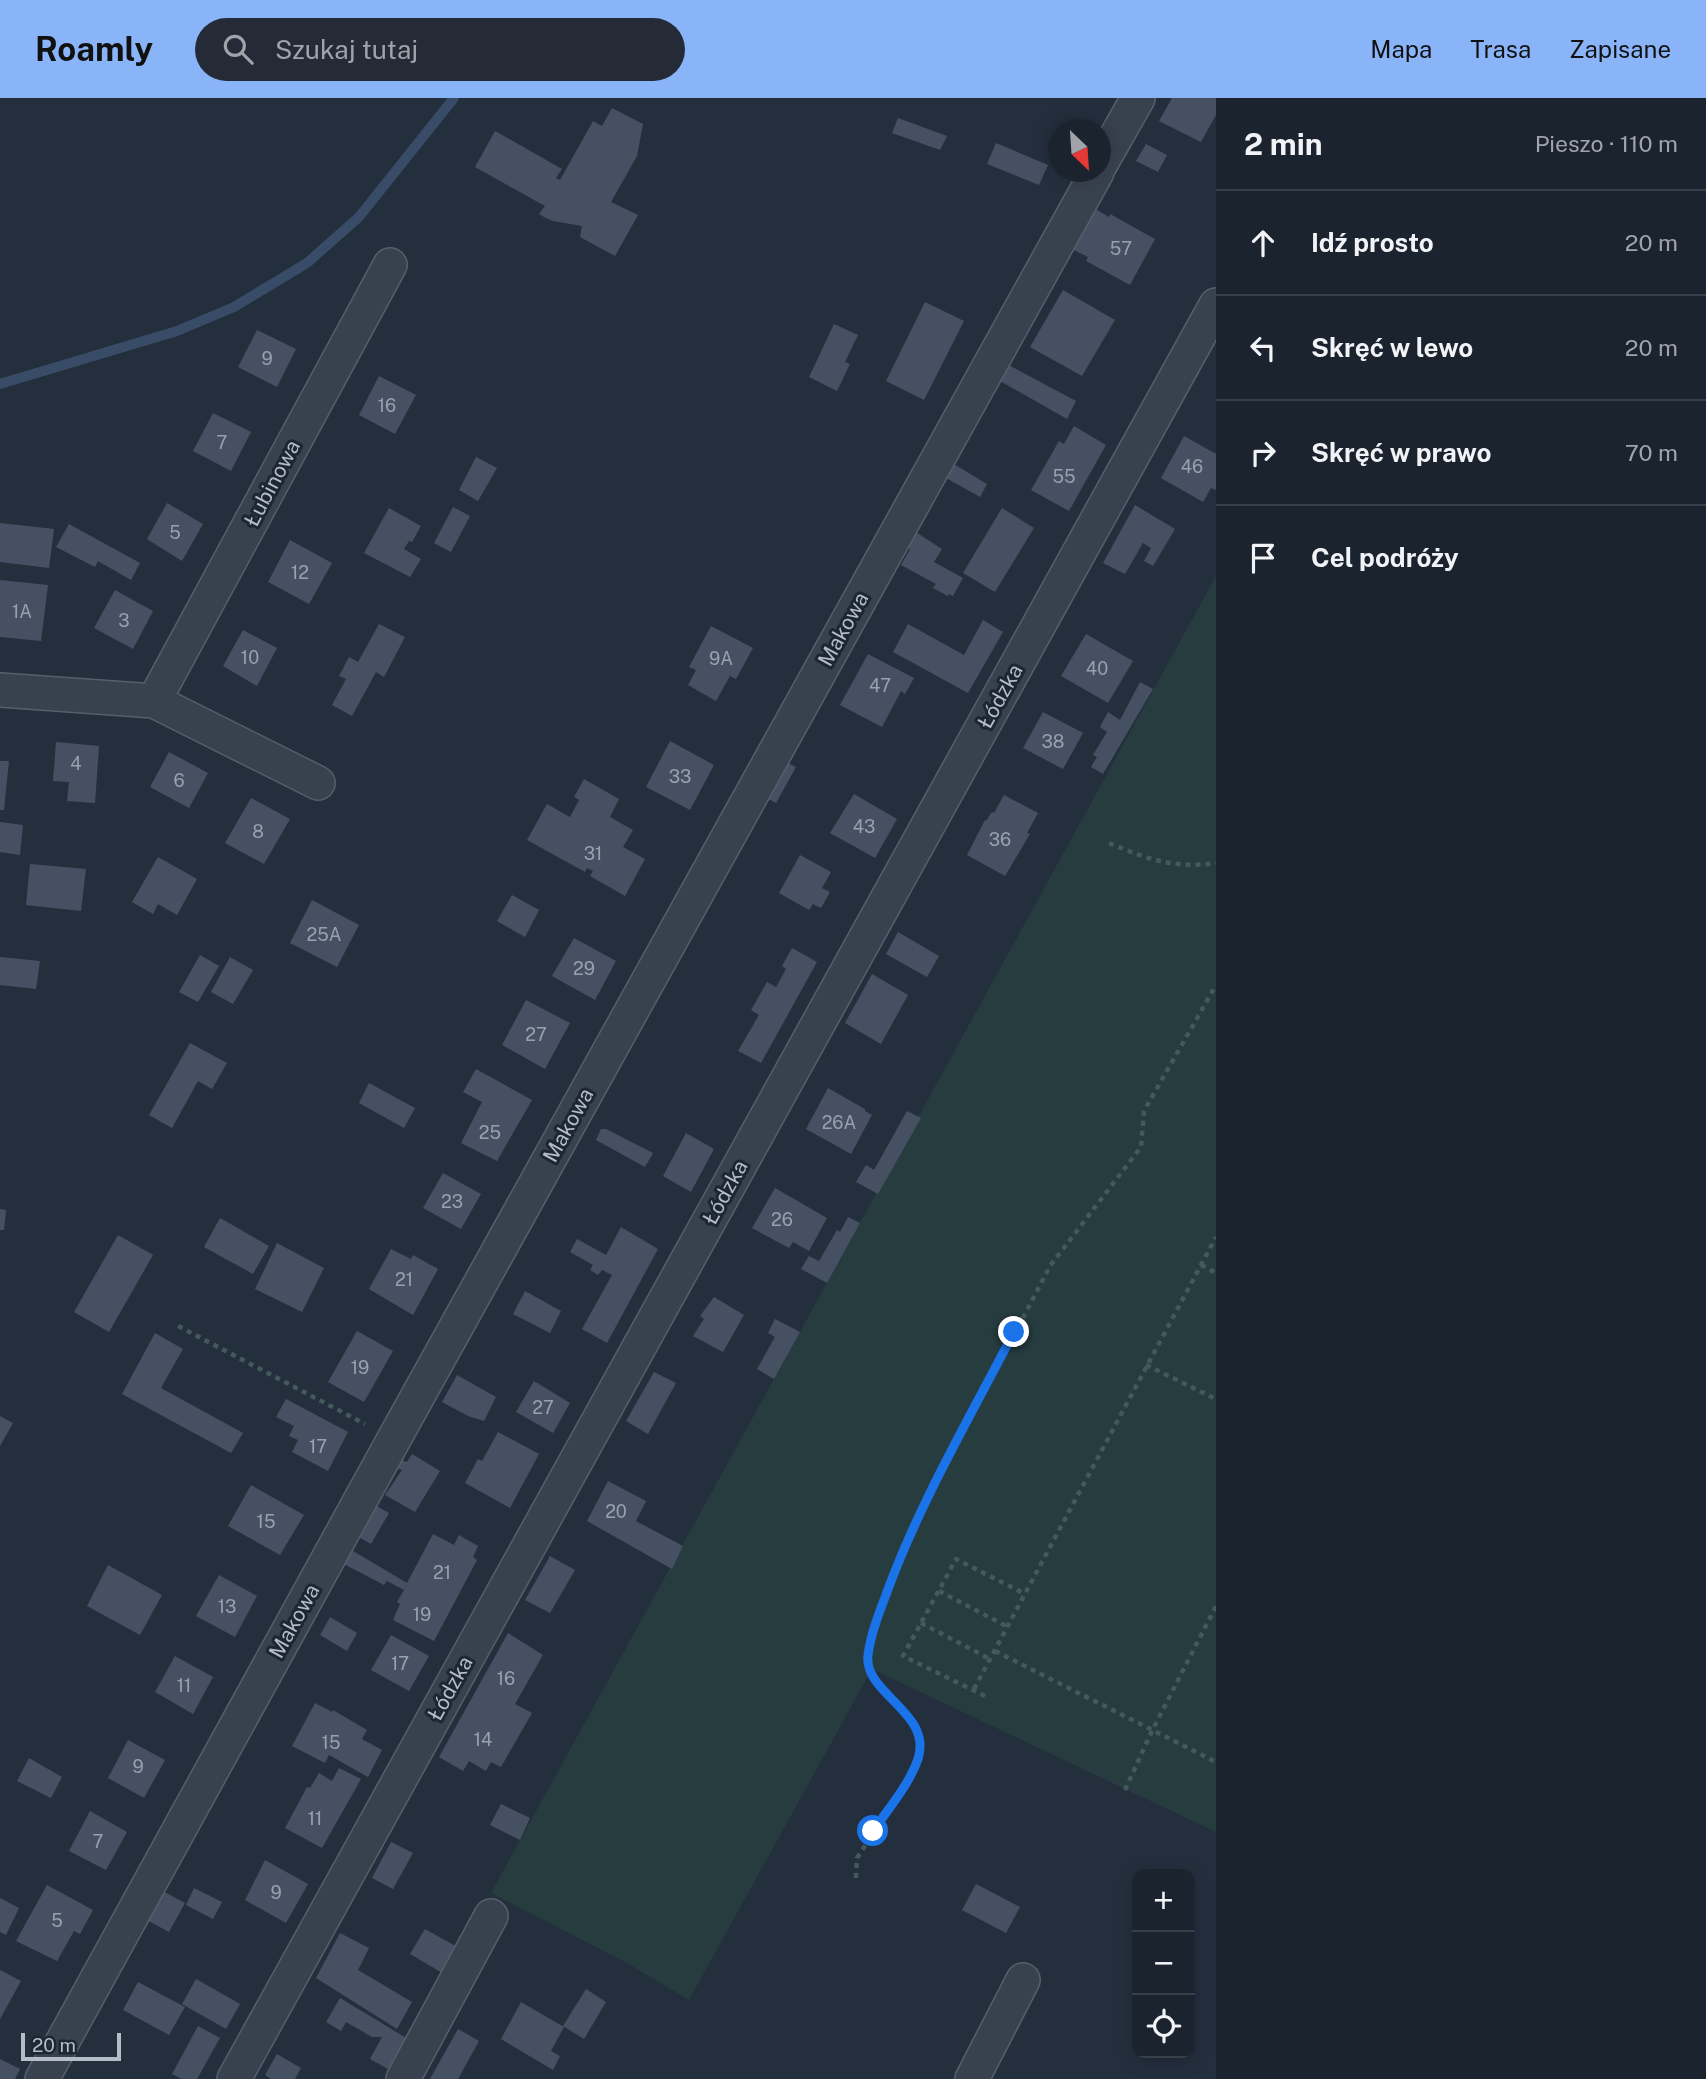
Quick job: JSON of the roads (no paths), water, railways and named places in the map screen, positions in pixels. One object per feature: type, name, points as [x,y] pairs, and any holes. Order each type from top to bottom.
[{"type":"street","points":[[1111,147],[1138,98]]},
{"type":"street","name":"Makowa","points":[[42,2079],[1091,182]]},
{"type":"street","name":"Łubinowa","points":[[155,701],[390,265]]},
{"type":"street","name":"Łódzka","points":[[234,2079],[1216,305]]},
{"type":"street","points":[[0,690],[155,701],[318,783]]},
{"type":"street","points":[[403,2079],[491,1916]]},
{"type":"street","points":[[972,2079],[1023,1980]]},
{"type":"waterway","points":[[0,384],[177,331],[234,307],[307,263],[359,217],[454,98]]}]
